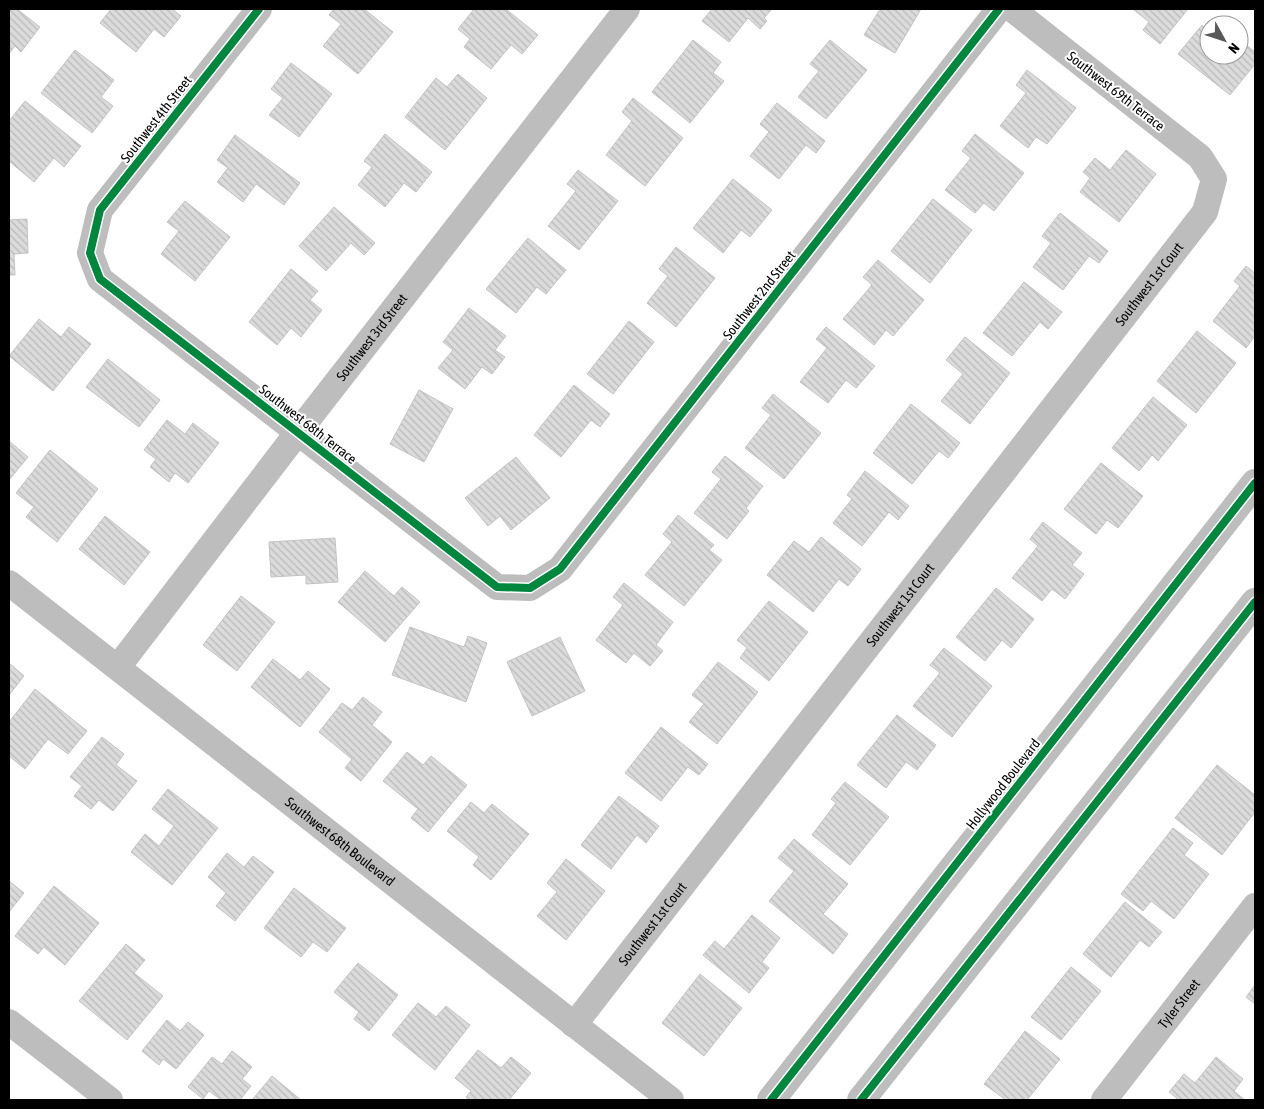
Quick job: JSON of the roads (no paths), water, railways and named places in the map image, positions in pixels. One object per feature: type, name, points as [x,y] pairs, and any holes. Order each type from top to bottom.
[{"type":"highway","name":"Hollywood Boulevard","points":[[770,1100],[1255,484]]},
{"type":"highway","points":[[861,1100],[1255,602]]},
{"type":"street","name":"Southwest 4th Street","points":[[90,252],[100,210],[259,9]]},
{"type":"street","name":"Southwest 3rd Street","points":[[118,667],[627,9]]},
{"type":"street","name":"Southwest 2nd Street","points":[[530,588],[560,570],[999,9]]},
{"type":"street","name":"Southwest 69th Terrace","points":[[1012,9],[1200,157],[1214,179]]},
{"type":"street","name":"Southwest 1st Court","points":[[574,1025],[1205,212],[1214,179]]},
{"type":"street","name":"Southwest 68th Terrace","points":[[90,252],[100,279],[497,586],[530,588]]},
{"type":"street","name":"Southwest 68th Boulevard","points":[[9,583],[671,1100]]},
{"type":"street","name":"Tyler Street","points":[[1104,1100],[1255,906]]},
{"type":"street","points":[[9,1022],[110,1100]]}]
